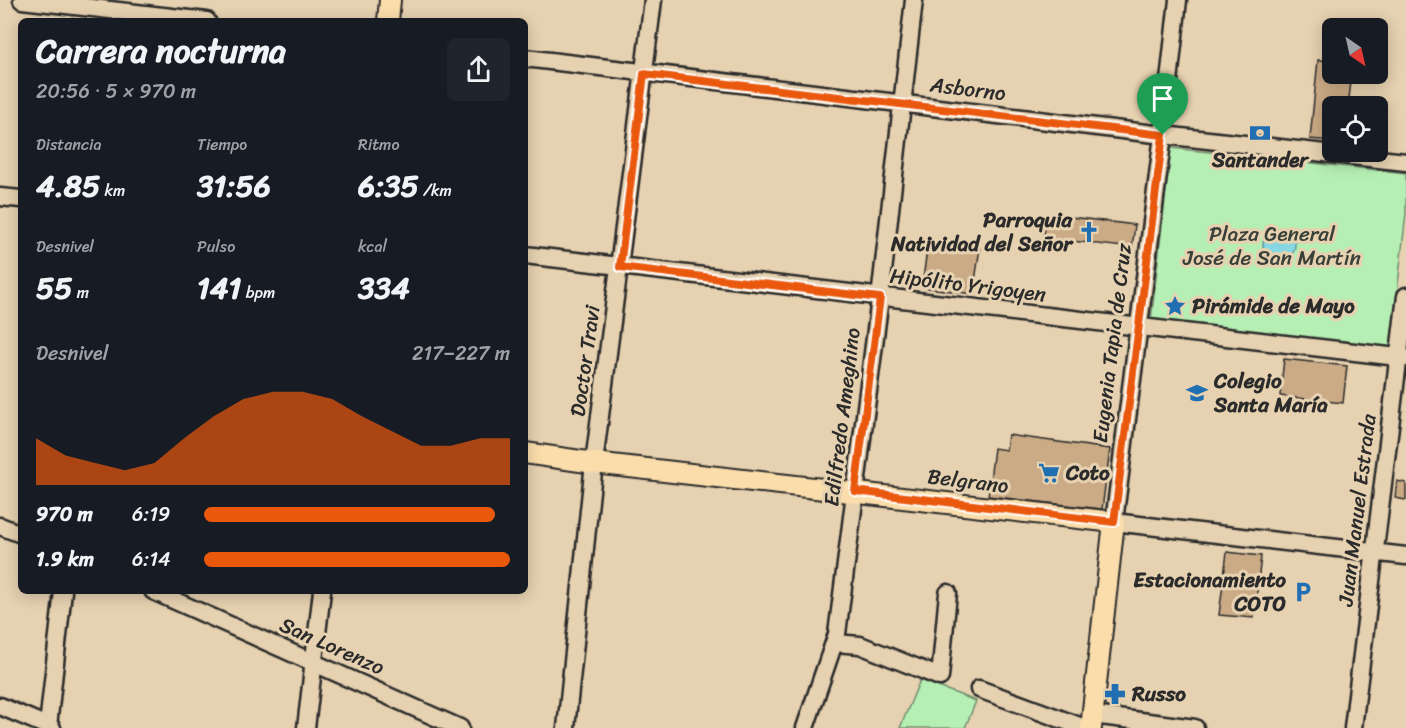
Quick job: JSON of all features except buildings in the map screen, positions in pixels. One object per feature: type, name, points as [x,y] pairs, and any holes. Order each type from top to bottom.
[{"type":"main road","points":[[388,18],[390,0]]},
{"type":"main road","name":"Belgrano","points":[[528,453],[594,463],[1114,522]]},
{"type":"main road","name":"Eugenia Tapia de Cruz","points":[[1090,724],[1114,522]]},
{"type":"street","points":[[22,0],[184,18]]},
{"type":"street","name":"Doctor Travi","points":[[566,728],[594,463],[653,0]]},
{"type":"street","name":"Edilfredo Ameghino","points":[[805,728],[835,643],[880,298],[914,0]]},
{"type":"street","name":"Eugenia Tapia de Cruz","points":[[1114,522],[1178,0]]},
{"type":"street","name":"Asborno","points":[[528,58],[644,74],[1406,162]]},
{"type":"street","points":[[0,196],[18,199]]},
{"type":"street","name":"Hipólito Yrigoyen","points":[[528,255],[1402,358]]},
{"type":"street","name":"Juan Manuel Estrada","points":[[1353,728],[1402,358],[1406,297]]},
{"type":"street","name":"Belgrano","points":[[1114,522],[1406,556]]},
{"type":"street","points":[[0,526],[18,533]]},
{"type":"street","points":[[835,643],[860,645],[940,677],[948,593]]},
{"type":"street","points":[[0,705],[50,727],[63,594]]},
{"type":"street","name":"San Lorenzo","points":[[160,594],[460,728]]},
{"type":"street","points":[[306,728],[322,594]]},
{"type":"street","points":[[979,689],[1090,724],[1195,728]]},
{"type":"green space","name":"Plaza General José de San Martín","points":[[1171,148],[1406,173],[1406,213],[1391,347],[1151,321]]},
{"type":"green space","points":[[920,680],[976,701],[965,728],[900,728]]},
{"type":"water","points":[[1279,229],[1290,234],[1295,245],[1290,256],[1279,261],[1268,256],[1263,245],[1268,234]]},
{"type":"place","name":"Santander","points":[[1260,133]]},
{"type":"place","name":"Parroquia Natividad del Señor","points":[[1089,232]]},
{"type":"place","name":"Pirámide de Mayo","points":[[1175,306]]},
{"type":"place","name":"Colegio Santa María","points":[[1197,393]]},
{"type":"place","name":"Coto","points":[[1049,473]]},
{"type":"place","name":"Estacionamiento COTO","points":[[1303,592]]},
{"type":"place","name":"Russo","points":[[1115,694]]},
{"type":"route","points":[[644,74],[1163,135],[1114,522],[855,491],[880,298],[620,267],[644,74]]}]
